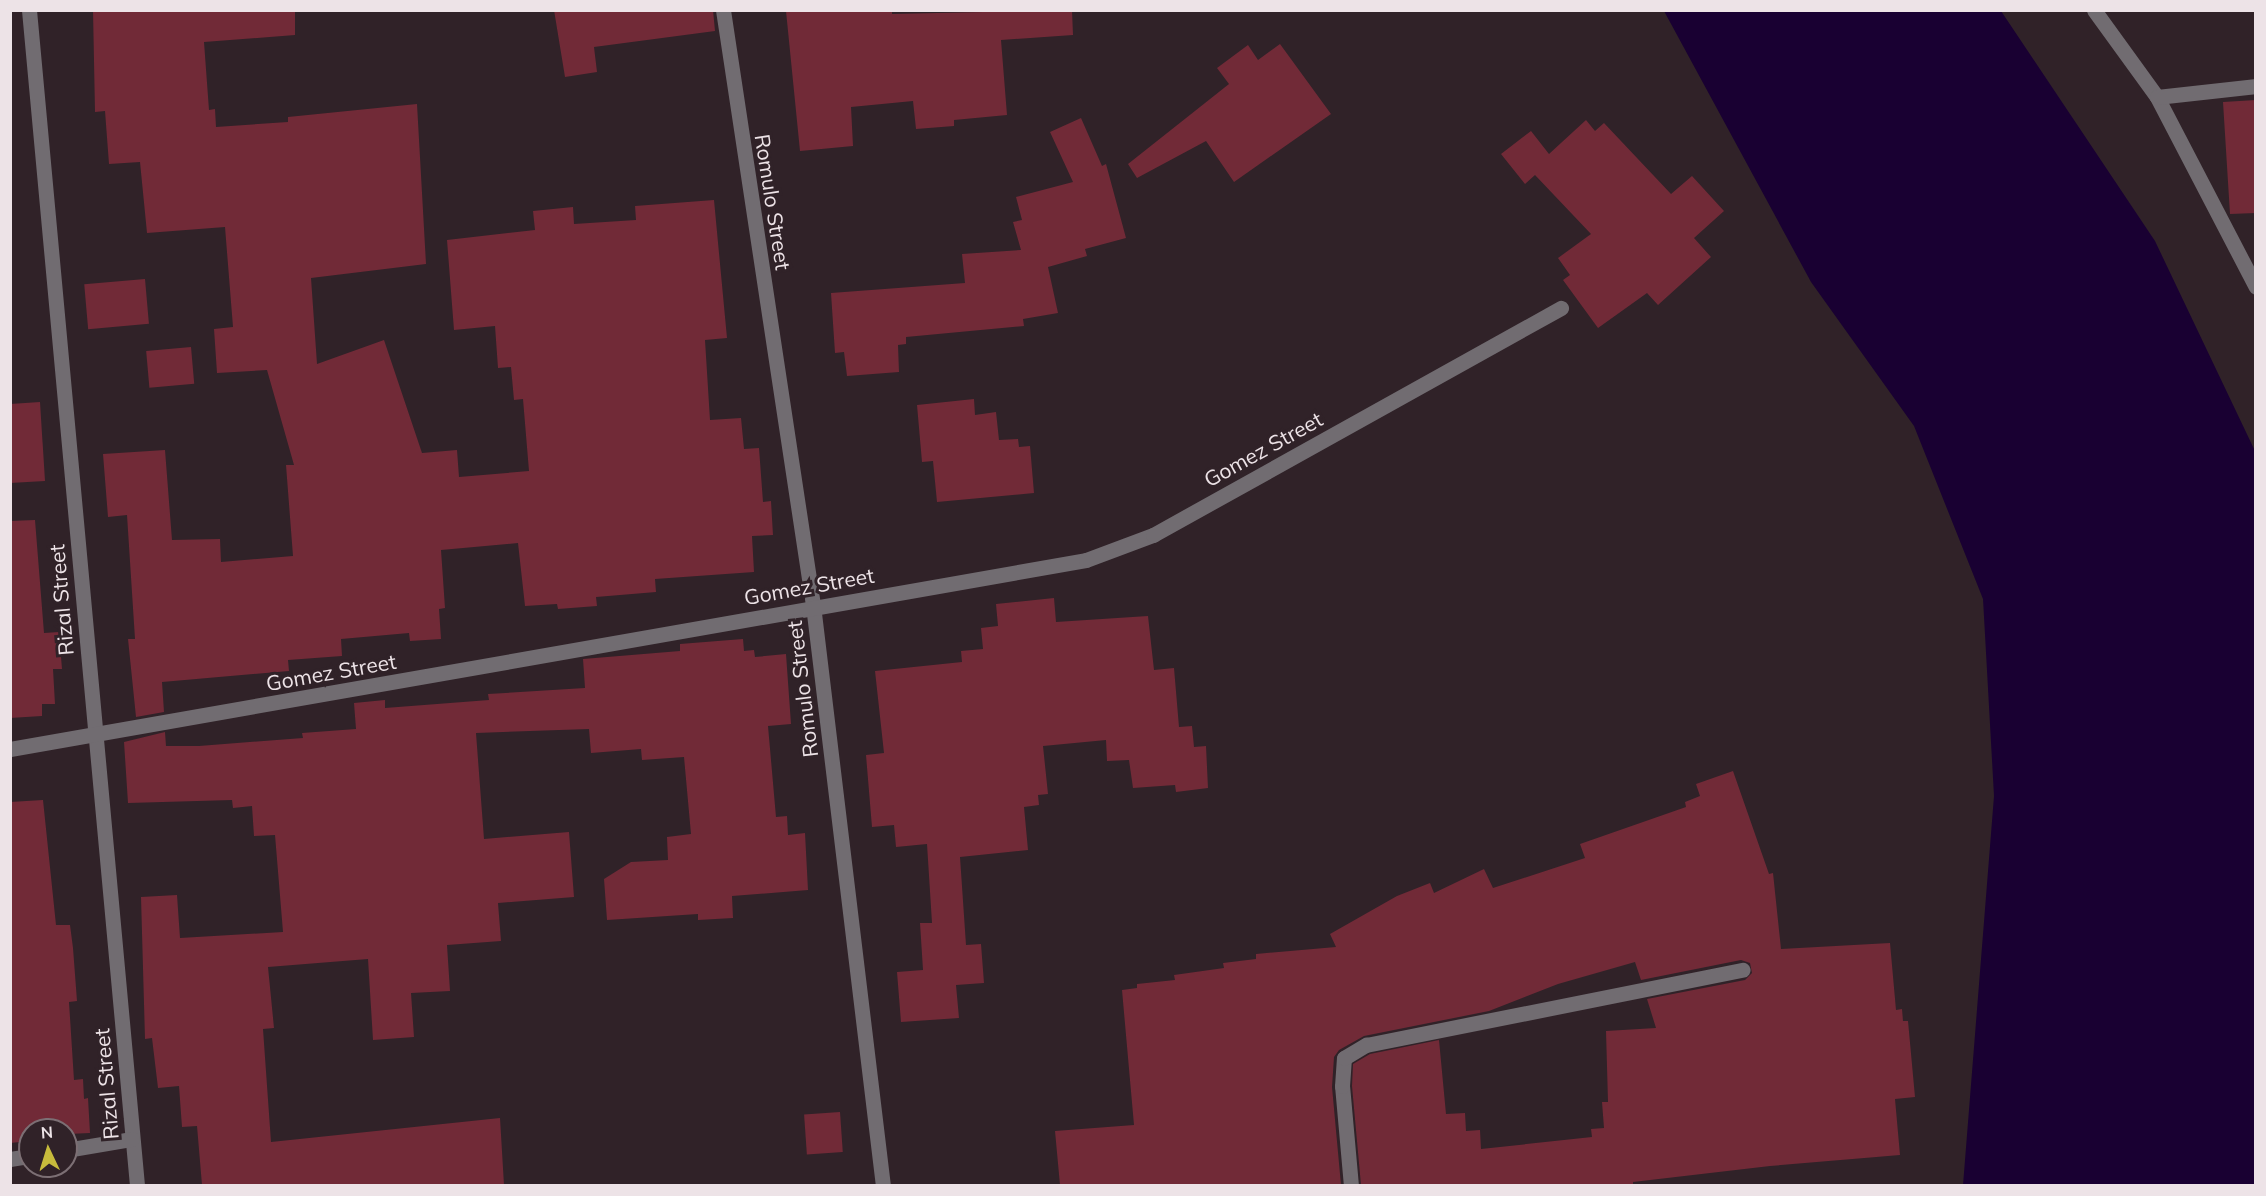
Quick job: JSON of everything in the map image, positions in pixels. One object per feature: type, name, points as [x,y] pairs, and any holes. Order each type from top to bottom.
[{"type":"street","name":"Rizal Street","points":[[29,10],[137,1185]]},
{"type":"street","name":"Romulo Street","points":[[723,10],[813,606],[883,1185]]},
{"type":"street","points":[[2094,10],[2157,97],[2256,287]]},
{"type":"street","points":[[2157,97],[2256,86]]},
{"type":"street","name":"Gomez Street","points":[[10,749],[94,736],[813,606],[1086,560],[1153,535],[1561,308]]},
{"type":"street","points":[[1351,1185],[1342,1086],[1344,1058],[1366,1045],[1743,970]]},
{"type":"street","points":[[78,1148],[132,1139]]},
{"type":"shaded area","points":[[1664,11],[2001,11],[2155,241],[2255,451],[2255,1185],[1963,1185],[1994,796],[1983,599],[1914,426],[1811,282]]},
{"type":"building","points":[[93,10],[295,10],[295,35],[204,42],[209,110],[215,109],[216,127],[288,122],[288,117],[417,104],[426,264],[311,278],[317,364],[384,340],[422,453],[457,450],[459,477],[529,471],[523,399],[514,400],[511,367],[498,368],[495,326],[454,330],[447,240],[535,230],[533,211],[573,207],[574,224],[636,220],[635,206],[714,200],[727,338],[705,340],[710,420],[741,418],[744,449],[759,448],[763,502],[771,501],[773,535],[752,536],[754,572],[655,579],[656,592],[596,597],[597,606],[558,609],[557,604],[525,606],[518,543],[441,550],[445,608],[439,609],[441,639],[410,641],[409,633],[341,639],[342,656],[288,660],[289,671],[162,682],[164,712],[136,717],[128,639],[135,639],[127,515],[108,517],[103,454],[165,450],[172,540],[220,539],[221,562],[293,556],[286,465],[294,465],[267,370],[217,373],[214,329],[233,327],[225,227],[147,233],[140,162],[109,164],[105,111],[95,112]]},
{"type":"building","points":[[554,10],[713,10],[715,31],[594,47],[597,72],[565,77]]},
{"type":"building","points":[[892,10],[892,14],[1072,10],[1073,35],[1001,40],[1007,115],[954,120],[954,126],[916,129],[913,101],[851,107],[853,146],[800,151],[786,11]]},
{"type":"building","points":[[1280,44],[1331,114],[1234,182],[1206,141],[1137,178],[1128,164],[1229,84],[1217,68],[1248,45],[1258,60]]},
{"type":"building","points":[[2256,100],[2256,213],[2230,214],[2223,102]]},
{"type":"building","points":[[1081,118],[1102,166],[1106,164],[1126,238],[1085,249],[1087,256],[1048,267],[1058,313],[1023,319],[1024,326],[906,337],[906,344],[898,345],[899,372],[847,376],[844,352],[835,353],[831,293],[965,283],[962,254],[1021,250],[1013,222],[1022,220],[1016,197],[1073,182],[1050,132]]},
{"type":"building","points":[[1586,120],[1595,131],[1604,123],[1671,194],[1692,176],[1724,211],[1694,238],[1711,257],[1658,305],[1647,293],[1598,328],[1563,280],[1570,275],[1558,258],[1591,234],[1535,175],[1525,184],[1501,154],[1531,131],[1549,154]]},
{"type":"building","points":[[145,279],[149,324],[88,329],[84,284]]},
{"type":"building","points":[[191,347],[194,384],[149,388],[146,351]]},
{"type":"building","points":[[974,399],[975,415],[996,412],[999,440],[1018,439],[1019,447],[1030,446],[1034,493],[937,502],[933,461],[922,462],[917,405]]},
{"type":"building","points":[[40,402],[45,481],[10,483],[10,404]]},
{"type":"building","points":[[35,520],[44,633],[59,632],[62,669],[53,669],[55,704],[42,704],[42,716],[10,718],[10,521]]},
{"type":"building","points":[[1054,598],[1056,622],[1148,616],[1154,670],[1174,668],[1179,727],[1192,726],[1194,747],[1206,746],[1208,788],[1176,792],[1175,785],[1133,788],[1129,760],[1107,761],[1106,740],[1043,746],[1048,794],[1038,795],[1039,805],[1024,807],[1028,850],[960,857],[966,945],[981,944],[984,983],[956,985],[959,1018],[901,1022],[897,972],[923,970],[920,923],[932,923],[927,844],[896,847],[894,825],[872,827],[866,755],[884,753],[875,671],[962,662],[961,651],[983,649],[981,628],[998,626],[996,604]]},
{"type":"building","points":[[743,639],[744,651],[754,650],[755,657],[786,654],[791,724],[768,726],[776,817],[787,816],[788,835],[805,833],[808,890],[732,896],[733,918],[698,920],[698,914],[607,920],[604,879],[631,862],[668,860],[667,837],[691,834],[684,757],[642,760],[641,749],[591,753],[589,729],[476,733],[484,839],[569,832],[574,897],[498,903],[501,941],[447,945],[450,991],[411,993],[414,1037],[373,1040],[368,959],[268,967],[274,1028],[263,1029],[271,1142],[500,1118],[504,1185],[202,1185],[197,1126],[182,1127],[179,1086],[158,1088],[152,1038],[145,1039],[141,897],[177,895],[180,938],[283,932],[275,835],[254,836],[252,806],[233,808],[232,800],[128,803],[124,742],[165,732],[166,746],[199,746],[303,738],[302,733],[356,729],[354,703],[385,700],[385,708],[489,700],[488,694],[585,688],[583,659],[680,651],[680,644]]},
{"type":"building","points":[[1733,771],[1769,874],[1773,873],[1781,949],[1890,943],[1896,1010],[1902,1009],[1903,1021],[1908,1021],[1915,1097],[1895,1099],[1900,1155],[1770,1166],[1633,1182],[1633,1185],[1361,1185],[1352,1086],[1353,1064],[1370,1054],[1439,1040],[1446,1114],[1465,1113],[1466,1131],[1480,1130],[1481,1149],[1592,1137],[1591,1129],[1604,1128],[1602,1102],[1608,1102],[1606,1031],[1656,1028],[1647,999],[1745,980],[1752,973],[1750,963],[1741,960],[1641,980],[1635,962],[1558,984],[1489,1011],[1364,1036],[1339,1050],[1334,1057],[1332,1087],[1341,1185],[1060,1185],[1055,1131],[1134,1125],[1122,990],[1137,988],[1137,984],[1175,980],[1174,975],[1224,968],[1223,963],[1256,959],[1256,954],[1336,947],[1330,934],[1397,896],[1430,883],[1434,893],[1484,869],[1493,888],[1585,858],[1580,844],[1686,807],[1685,802],[1700,796],[1696,784]]},
{"type":"building","points":[[43,800],[56,925],[70,925],[77,1001],[69,1002],[74,1080],[83,1079],[84,1099],[88,1098],[90,1133],[78,1134],[78,1118],[18,1118],[18,1142],[10,1143],[10,802]]},
{"type":"building","points":[[840,1112],[843,1152],[807,1154],[804,1115]]}]
